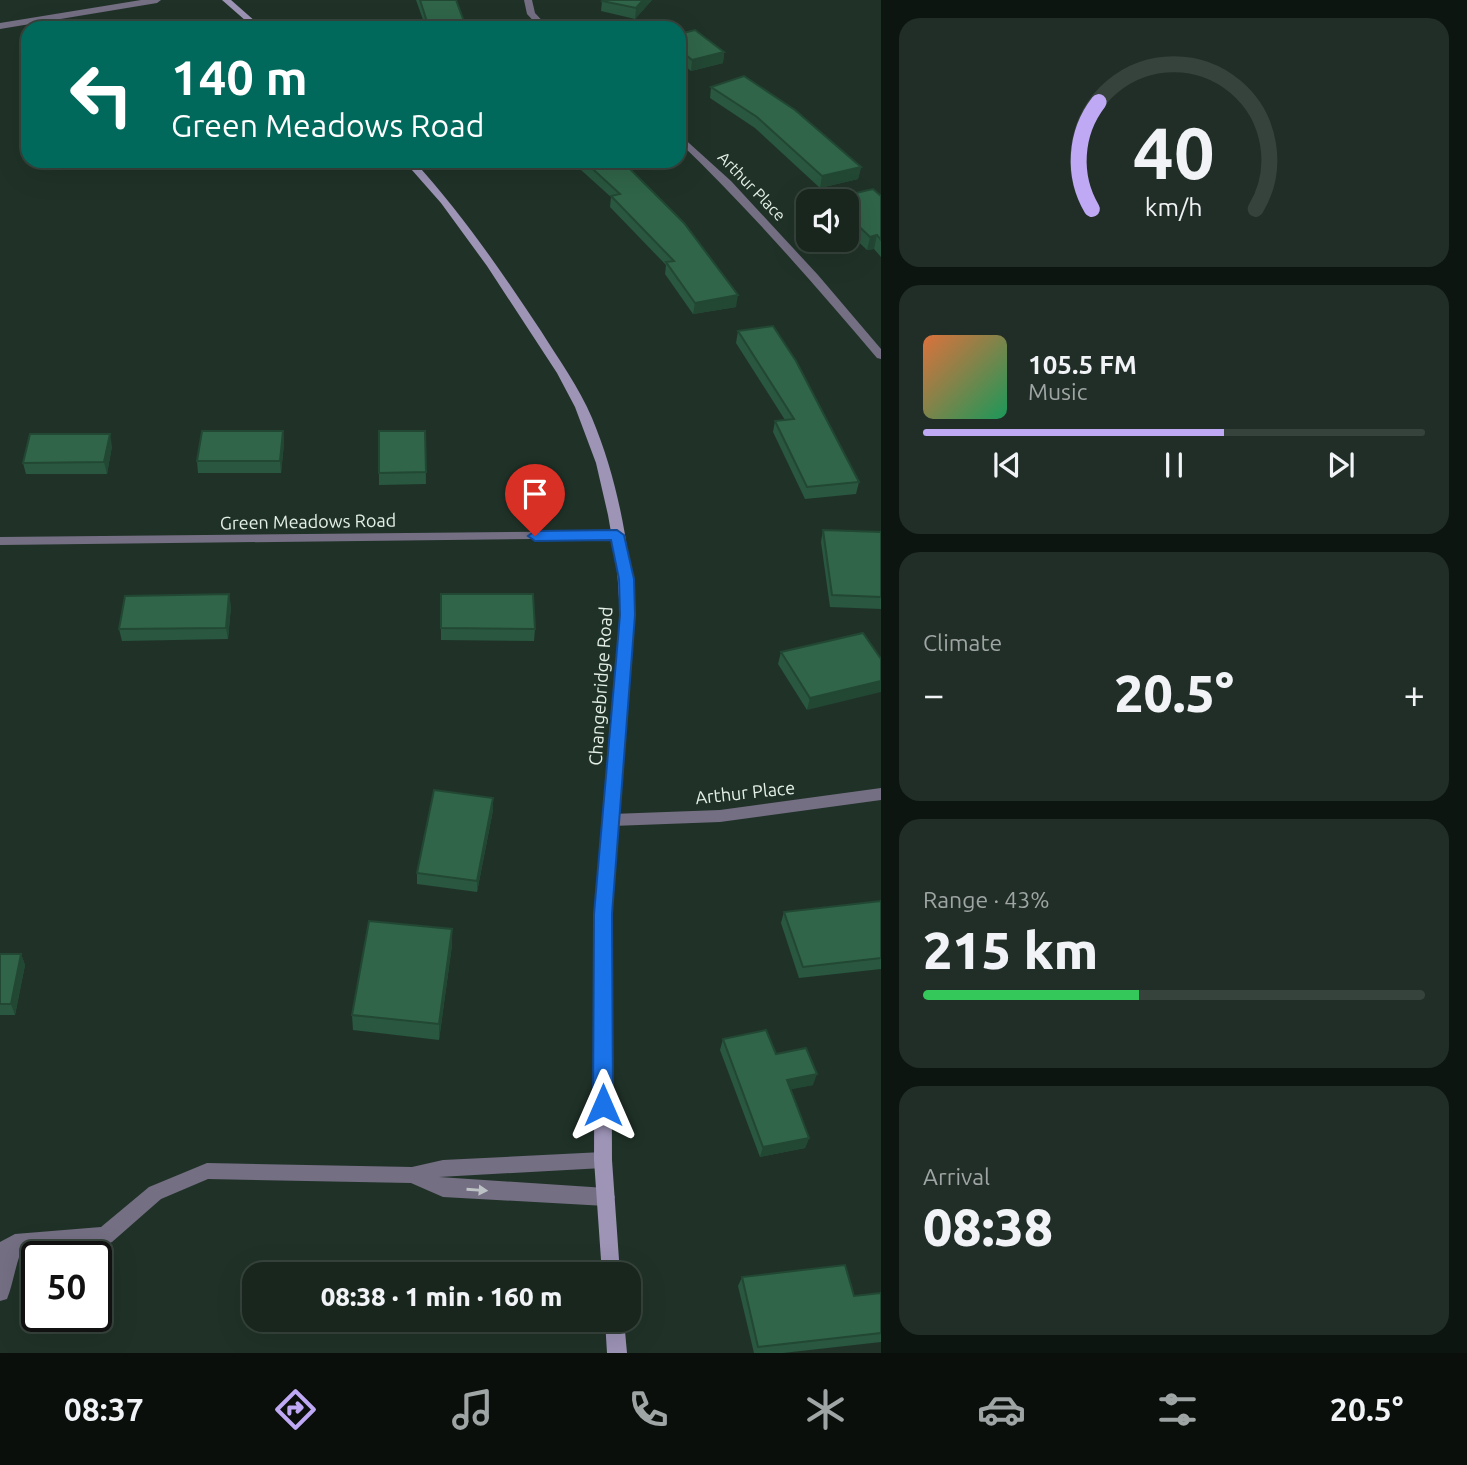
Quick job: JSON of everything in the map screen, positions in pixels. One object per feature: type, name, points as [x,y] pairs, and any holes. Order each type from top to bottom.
[{"type":"main road","points":[[226,0],[252,21]]},
{"type":"main road","name":"Changebridge Road","points":[[415,168],[475,241],[565,378],[600,455],[626,579],[627,615],[603,914],[603,1160],[610,1262]]},
{"type":"main road","points":[[616,1332],[617,1353]]},
{"type":"street","points":[[30,21],[157,0]]},
{"type":"street","points":[[528,0],[531,14],[538,21]]},
{"type":"street","points":[[0,26],[21,23]]},
{"type":"street","name":"Arthur Place","points":[[686,144],[727,183],[814,277],[881,356]]},
{"type":"street","name":"Green Meadows Road","points":[[0,541],[617,535]]},
{"type":"street","name":"Arthur Place","points":[[612,820],[720,816],[881,794]]},
{"type":"street","points":[[0,1292],[7,1247],[104,1236],[155,1193],[207,1171],[412,1175],[443,1168],[603,1160]]},
{"type":"street","points":[[412,1175],[443,1188],[606,1198]]},
{"type":"building","points":[[420,0],[456,0],[464,21],[427,21]]},
{"type":"building","points":[[603,0],[643,0],[636,8]]},
{"type":"building","points":[[695,30],[724,52],[692,60],[686,55],[686,32]]},
{"type":"building","points":[[744,76],[795,110],[861,167],[822,176],[757,117],[711,87]]},
{"type":"building","points":[[592,168],[629,168],[684,223],[738,295],[695,303],[666,262],[674,261],[611,196],[620,194]]},
{"type":"building","points":[[873,189],[881,196],[881,240],[877,235],[870,237],[859,226],[859,192]]},
{"type":"building","points":[[773,326],[796,361],[859,482],[807,487],[775,421],[794,419],[738,331]]},
{"type":"building","points":[[202,431],[283,431],[280,461],[197,461]]},
{"type":"building","points":[[379,431],[425,431],[426,472],[379,473]]},
{"type":"building","points":[[30,434],[110,434],[104,462],[23,463]]},
{"type":"building","points":[[823,530],[881,532],[881,597],[832,595]]},
{"type":"building","points":[[229,594],[226,628],[119,629],[125,596]]},
{"type":"building","points":[[441,594],[533,594],[535,629],[441,628]]},
{"type":"building","points":[[863,633],[881,659],[881,681],[810,698],[781,652]]},
{"type":"building","points":[[434,790],[493,798],[477,881],[417,873]]},
{"type":"building","points":[[881,901],[881,958],[803,967],[784,912]]},
{"type":"building","points":[[369,921],[452,929],[439,1024],[352,1015]]},
{"type":"building","points":[[0,954],[21,954],[11,1004],[0,1004]]},
{"type":"building","points":[[766,1030],[776,1054],[806,1048],[817,1074],[787,1080],[809,1138],[763,1147],[723,1039]]},
{"type":"building","points":[[845,1265],[854,1296],[881,1293],[881,1333],[758,1347],[742,1277]]},
{"type":"route","points":[[535,536],[617,535],[626,579],[627,615],[603,914],[603,1105]]}]
